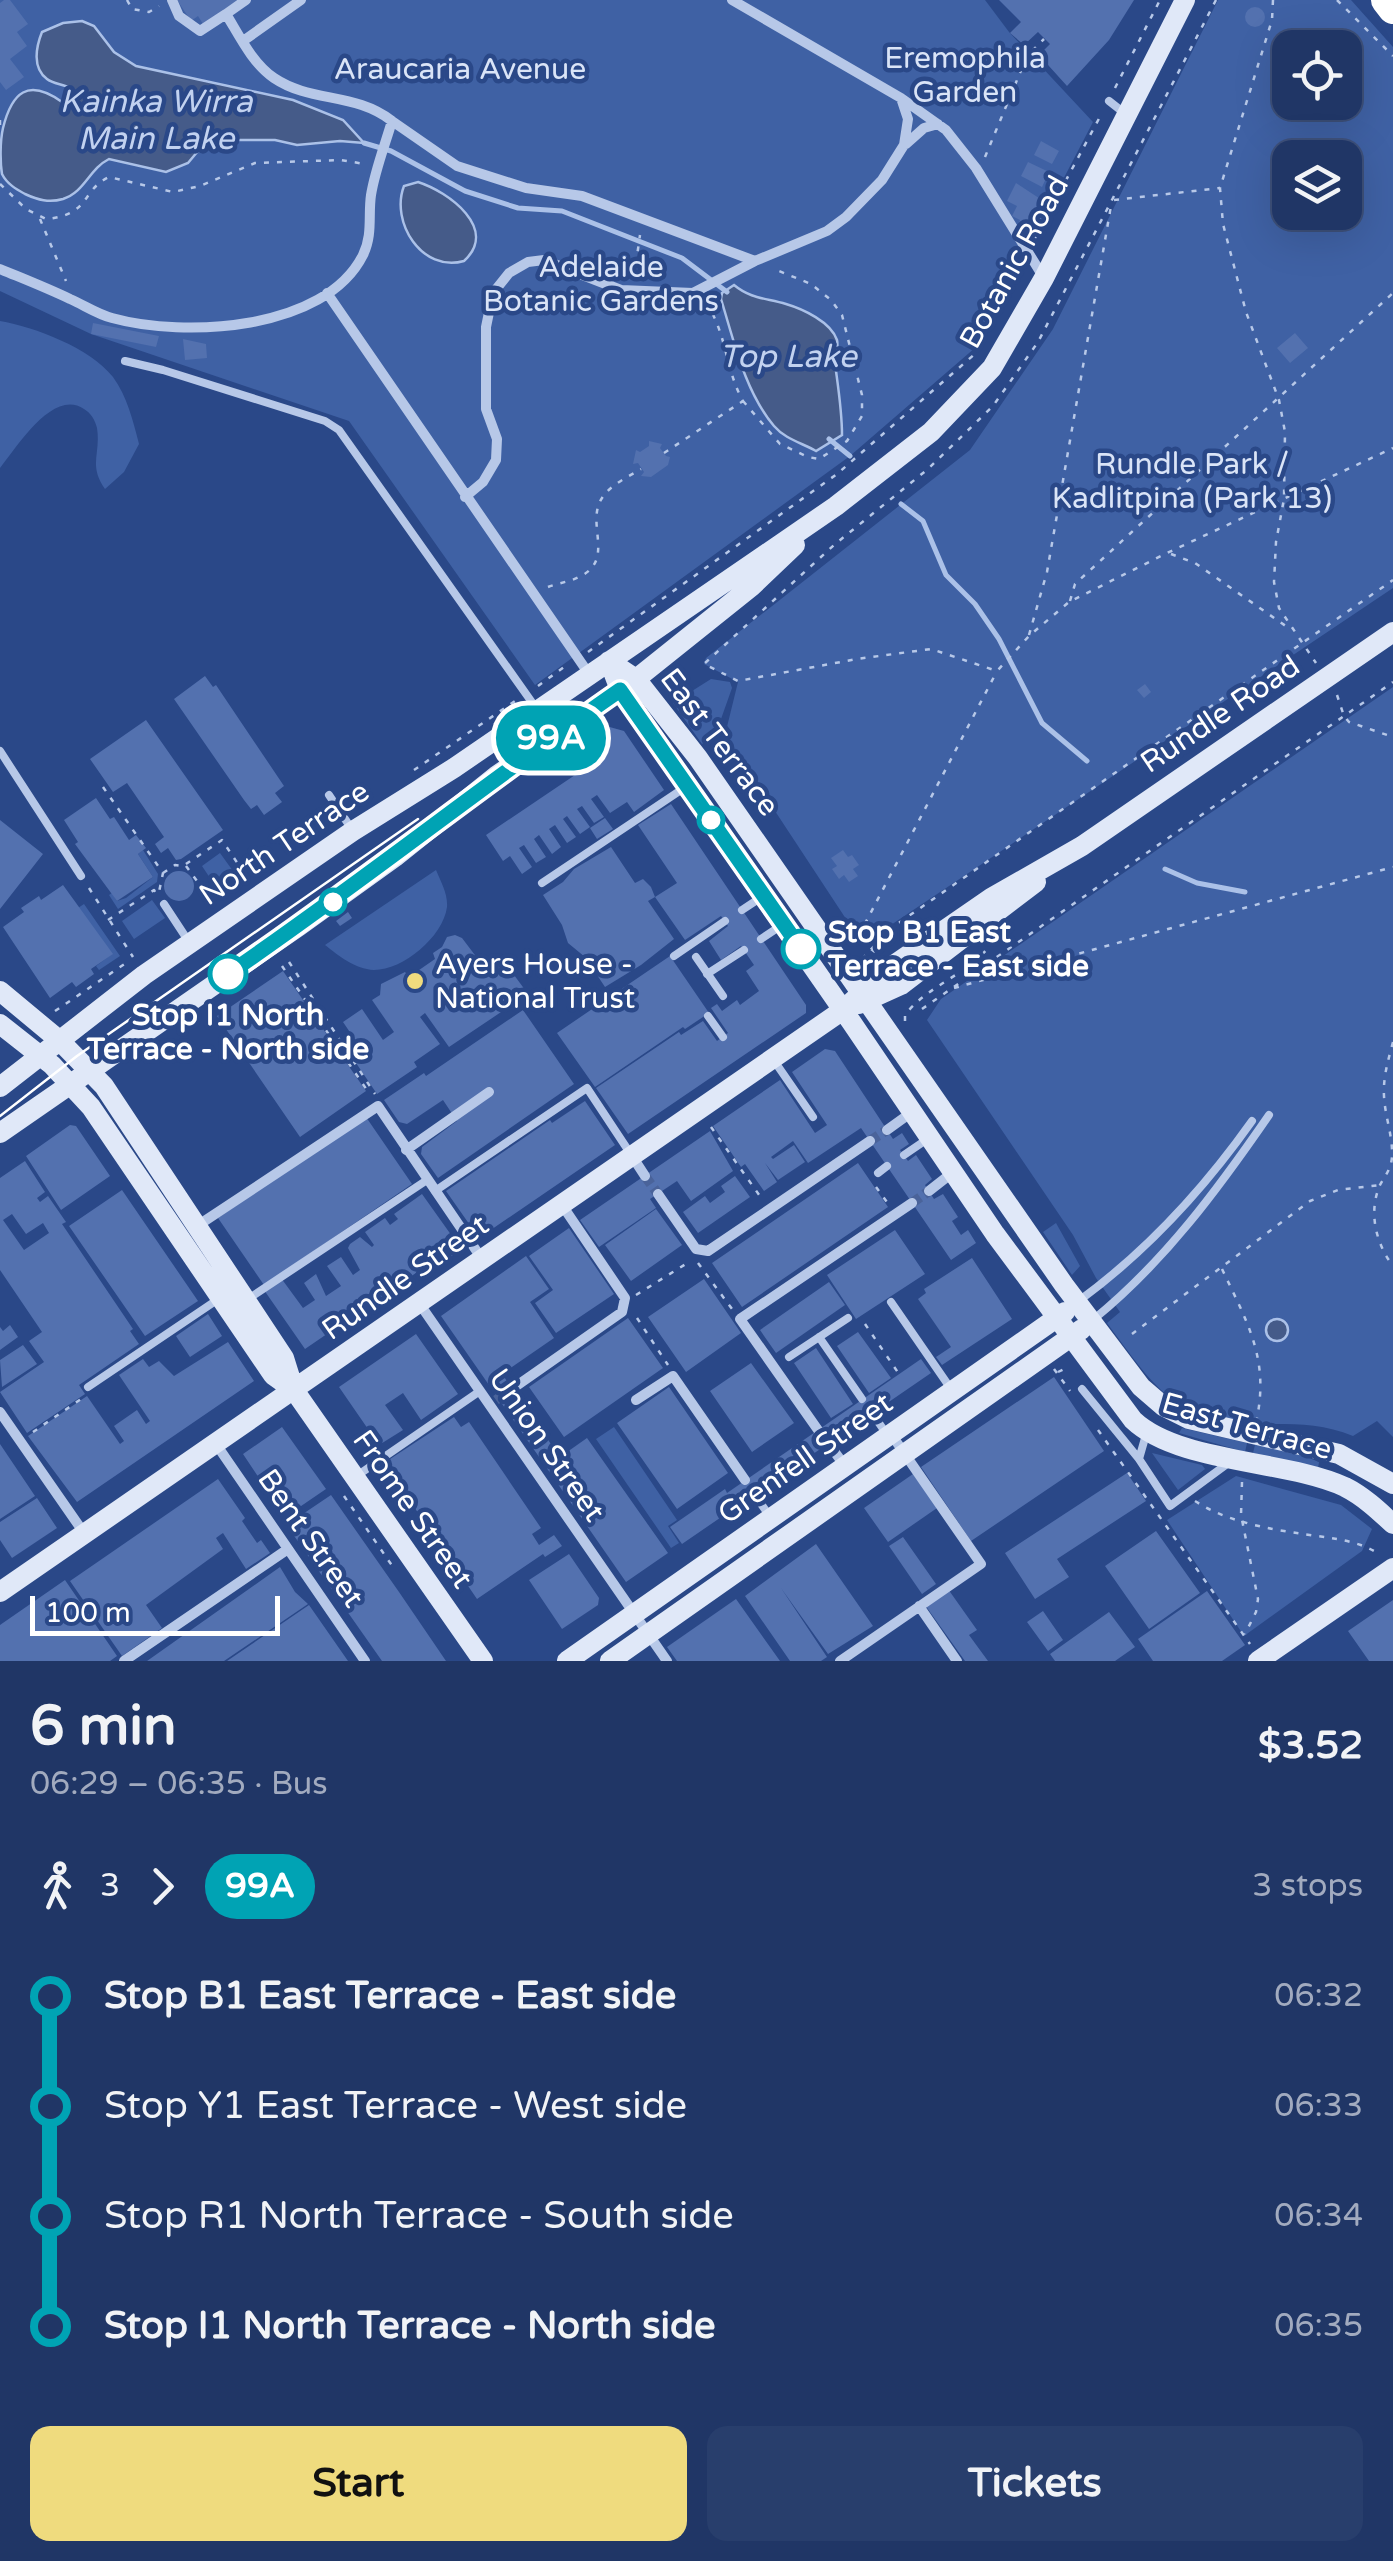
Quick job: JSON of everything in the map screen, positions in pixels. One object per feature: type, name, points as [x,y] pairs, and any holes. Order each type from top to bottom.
[{"type":"highway","points":[[1386,0],[1393,9]]},
{"type":"main road","name":"Botanic Road","points":[[609,661],[836,506],[931,432],[992,368],[1044,278],[1185,0]]},
{"type":"main road","name":"Botanic Road","points":[[628,685],[750,587],[836,506]]},
{"type":"main road","name":"Rundle Road","points":[[843,1010],[991,898],[1082,846],[1393,632]]},
{"type":"main road","name":"North Terrace","points":[[0,1086],[190,944],[532,702],[584,666],[609,661]]},
{"type":"main road","name":"East Terrace","points":[[609,661],[729,800],[1076,1303],[1141,1387],[1171,1411],[1198,1422],[1339,1454],[1393,1484]]},
{"type":"main road","name":"East Terrace","points":[[628,685],[687,786],[952,1173],[1127,1412],[1147,1431],[1239,1466],[1340,1485],[1358,1494],[1393,1524]]},
{"type":"main road","points":[[0,1133],[299,926],[395,857],[496,776],[628,685]]},
{"type":"main road","points":[[708,816],[729,800]]},
{"type":"main road","name":"Frome Street","points":[[0,991],[59,1040],[104,1086],[284,1358],[294,1390],[483,1661]]},
{"type":"main road","name":"Rundle Street","points":[[0,1592],[632,1156],[744,1067],[773,1058],[843,1010]]},
{"type":"main road","name":"Frome Street","points":[[0,1024],[40,1056],[91,1107],[273,1375],[294,1390]]},
{"type":"main road","points":[[913,1112],[931,1092]]},
{"type":"main road","points":[[952,1173],[972,1152]]},
{"type":"main road","points":[[179,1239],[197,1226]]},
{"type":"main road","name":"Grenfell Street","points":[[567,1661],[1076,1303]]},
{"type":"main road","name":"Grenfell Street","points":[[610,1661],[1091,1322]]},
{"type":"main road","points":[[789,1505],[805,1524]]},
{"type":"main road","points":[[1254,1653],[1393,1568]]},
{"type":"street","points":[[171,0],[177,13],[200,31],[246,0]]},
{"type":"street","points":[[732,0],[900,98],[956,140],[1044,278]]},
{"type":"street","points":[[243,41],[299,1]]},
{"type":"street","points":[[226,14],[262,67],[280,81],[308,92],[366,104],[457,166],[526,188],[582,196],[754,262]]},
{"type":"street","points":[[900,98],[908,127],[900,153]]},
{"type":"street","points":[[0,269],[120,320],[182,327],[264,320],[293,312],[330,297],[366,248],[370,200],[392,121]]},
{"type":"street","points":[[465,498],[489,474],[498,448],[486,409],[486,327],[490,302],[498,285],[521,265],[544,260],[593,282],[632,292],[694,293],[838,224],[872,192],[915,134],[938,124]]},
{"type":"street","points":[[330,297],[584,666]]},
{"type":"street","points":[[406,1150],[488,1092]]},
{"type":"street","points":[[197,1226],[378,1106],[482,1260]]},
{"type":"street","points":[[887,1130],[913,1112]]},
{"type":"street","points":[[658,1194],[696,1249],[708,1251],[870,1141]]},
{"type":"street","points":[[632,1156],[645,1176]]},
{"type":"street","points":[[929,1191],[952,1173]]},
{"type":"street","points":[[818,1430],[740,1320],[912,1203]]},
{"type":"street","points":[[512,1389],[622,1312],[626,1298],[562,1205]]},
{"type":"street","name":"Union Street","points":[[420,1303],[480,1391],[492,1402],[666,1661]]},
{"type":"street","points":[[636,1400],[673,1376],[745,1480]]},
{"type":"street","points":[[0,1412],[84,1534]]},
{"type":"street","points":[[840,1661],[980,1564],[889,1435]]},
{"type":"street","points":[[828,1443],[844,1466]]},
{"type":"street","name":"Bent Street","points":[[216,1444],[366,1661]]},
{"type":"street","points":[[124,1661],[288,1549]]},
{"type":"street","points":[[919,1606],[957,1661]]},
{"type":"lane","points":[[1108,102],[1127,115]]},
{"type":"lane","points":[[125,361],[324,421],[339,430],[532,702]]},
{"type":"lane","points":[[0,751],[82,876]]},
{"type":"lane","points":[[542,883],[687,786]]},
{"type":"lane","points":[[329,796],[353,831]]},
{"type":"lane","points":[[742,910],[763,896]]},
{"type":"lane","points":[[161,900],[190,944]]},
{"type":"lane","points":[[674,956],[725,921]]},
{"type":"lane","points":[[761,939],[784,924]]},
{"type":"lane","points":[[708,974],[744,950]]},
{"type":"lane","points":[[696,957],[723,996]]},
{"type":"lane","points":[[708,1016],[722,1037]]},
{"type":"lane","points":[[773,1058],[813,1117]]},
{"type":"lane","points":[[435,1191],[586,1088],[632,1156]]},
{"type":"lane","points":[[1091,1322],[1146,1272],[1194,1219],[1270,1115]]},
{"type":"lane","points":[[1076,1303],[1154,1239],[1227,1156],[1252,1121]]},
{"type":"lane","points":[[904,1155],[930,1137]]},
{"type":"lane","points":[[1227,1156],[1236,1164]]},
{"type":"lane","points":[[878,1173],[887,1166]]},
{"type":"lane","points":[[246,1300],[427,1180]]},
{"type":"lane","points":[[88,1386],[220,1298]]},
{"type":"lane","points":[[891,1302],[952,1391]]},
{"type":"lane","points":[[789,1357],[848,1318]]},
{"type":"lane","points":[[819,1337],[862,1399]]},
{"type":"lane","points":[[1082,1389],[1139,1459],[1170,1506],[1239,1466]]},
{"type":"lane","points":[[354,1477],[480,1391]]},
{"type":"lane","points":[[872,1413],[889,1435]]},
{"type":"lane","points":[[1139,1459],[1147,1431]]},
{"type":"lane","points":[[754,1494],[771,1518]]},
{"type":"path","points":[[126,0],[132,9],[149,12],[171,0]]},
{"type":"path","points":[[410,772],[532,702],[584,666],[837,474],[976,352],[1160,0]]},
{"type":"path","points":[[1273,0],[1272,20],[1220,188],[1222,224],[1246,312],[1279,400],[1287,458],[1276,542],[1274,582],[1279,608],[1311,656]]},
{"type":"path","points":[[1336,0],[1393,56]]},
{"type":"path","points":[[976,168],[991,150],[1027,56],[1044,39]]},
{"type":"path","points":[[0,184],[15,201],[39,217],[54,218],[74,212],[109,177],[173,192],[265,162],[380,163]]},
{"type":"path","points":[[1029,636],[1047,572],[1112,200],[1220,188]]},
{"type":"path","points":[[39,217],[74,300]]},
{"type":"path","points":[[632,292],[641,231]]},
{"type":"path","points":[[694,293],[706,302],[716,318],[724,336],[731,374],[744,400],[780,444],[819,459],[847,441],[862,416],[862,396],[842,315],[811,284],[754,262]]},
{"type":"path","points":[[1069,602],[1075,584],[1393,293]]},
{"type":"path","points":[[664,453],[744,400]]},
{"type":"path","points":[[873,951],[857,939],[996,671],[1029,636],[1069,602],[1167,552],[1393,448]]},
{"type":"path","points":[[534,596],[578,578],[591,568],[600,548],[596,520],[600,501],[640,468]]},
{"type":"path","points":[[1167,552],[1195,563],[1296,633]]},
{"type":"path","points":[[862,960],[890,929],[1393,580]]},
{"type":"path","points":[[704,664],[738,682],[931,649],[996,671]]},
{"type":"path","points":[[922,1009],[1393,682]]},
{"type":"path","points":[[1339,698],[1349,722],[1393,737]]},
{"type":"path","points":[[103,787],[163,873],[161,900]]},
{"type":"path","points":[[223,830],[222,840],[249,880]]},
{"type":"path","points":[[163,873],[175,865],[186,864],[222,840]]},
{"type":"path","points":[[186,864],[205,892]]},
{"type":"path","points":[[948,991],[1393,867]]},
{"type":"path","points":[[55,1011],[134,958],[82,876]]},
{"type":"path","points":[[108,920],[154,890],[161,900]]},
{"type":"path","points":[[906,1030],[905,1015],[915,1001],[978,958]]},
{"type":"path","points":[[282,966],[373,1099],[377,1097],[288,962]]},
{"type":"path","points":[[1132,1334],[1310,1201],[1328,1192],[1380,1185],[1388,1177],[1392,1136],[1384,1100],[1384,1076],[1393,1042]]},
{"type":"path","points":[[711,1126],[770,1210]]},
{"type":"path","points":[[1380,1185],[1375,1228],[1393,1266]]},
{"type":"path","points":[[626,1298],[634,1297],[694,1258],[740,1320]]},
{"type":"path","points":[[1222,1268],[1253,1337],[1261,1367],[1262,1394],[1256,1424]]},
{"type":"path","points":[[633,1312],[673,1376]]},
{"type":"path","points":[[865,1324],[899,1374]]},
{"type":"path","points":[[1068,1366],[1057,1373],[1079,1404]]},
{"type":"path","points":[[28,1436],[90,1392],[88,1386]]},
{"type":"path","points":[[1090,1419],[1254,1653]]},
{"type":"path","points":[[1239,1466],[1241,1521],[1258,1599],[1244,1636]]},
{"type":"path","points":[[1186,1495],[1209,1510],[1241,1521],[1340,1539],[1374,1551]]},
{"type":"green space","name":"Adelaide Botanic Gardens","points":[[0,0],[985,0],[1009,32],[1093,122],[1029,245],[1018,251],[976,347],[850,456],[535,685],[349,421],[91,334],[0,291]]},
{"type":"green space","name":"Rundle Park / Kadlitpina (Park 13)","points":[[1218,0],[1351,0],[1393,47],[1393,588],[876,935],[850,925],[725,735],[738,682],[704,664],[706,658],[970,450],[1053,329]]},
{"type":"green space","points":[[0,321],[29,328],[76,348],[103,367],[118,384],[139,444],[124,472],[105,489],[97,473],[95,422],[86,411],[72,405],[48,413],[0,468]]},
{"type":"green space","points":[[711,679],[730,682],[732,688],[715,736],[702,744],[673,703]]},
{"type":"green space","points":[[1393,687],[1393,1437],[1377,1421],[1353,1436],[1319,1426],[1231,1422],[1186,1408],[1169,1397],[1139,1366],[1107,1323],[1120,1312],[1073,1235],[927,1020],[941,999]]},
{"type":"green space","points":[[143,850],[158,874],[157,882],[118,909],[109,895],[112,893],[117,901],[126,898],[153,877],[138,854]]},
{"type":"green space","points":[[220,853],[233,871],[214,884],[202,866]]},
{"type":"green space","points":[[436,870],[446,897],[444,918],[430,940],[409,958],[385,969],[367,969],[325,945]]},
{"type":"green space","points":[[152,900],[165,918],[134,939],[122,921]]},
{"type":"green space","points":[[84,904],[120,956],[99,970],[96,966],[112,954],[78,908]]},
{"type":"green space","points":[[1056,1223],[1080,1266],[1072,1275],[1043,1232]]},
{"type":"green space","points":[[614,1427],[677,1520],[668,1526],[679,1543],[671,1548],[596,1439]]},
{"type":"green space","points":[[1182,1428],[1247,1443],[1245,1452],[1179,1433]]},
{"type":"green space","points":[[1255,1445],[1295,1452],[1319,1462],[1318,1469],[1253,1453]]},
{"type":"green space","points":[[1152,1453],[1202,1465],[1205,1469],[1178,1490]]},
{"type":"green space","points":[[1236,1476],[1341,1505],[1372,1529],[1362,1551],[1244,1636],[1167,1520]]},
{"type":"water","name":"Kainka Wirra Main Lake","points":[[82,21],[94,26],[114,52],[136,66],[293,100],[343,120],[364,143],[297,145],[275,140],[222,140],[203,145],[188,163],[166,172],[109,159],[70,196],[53,201],[30,196],[12,186],[2,174],[3,128],[11,105],[23,92],[40,91],[62,102],[72,95],[70,88],[49,81],[42,74],[37,51],[42,32],[63,23]]},
{"type":"water","points":[[418,182],[455,203],[473,225],[473,249],[464,261],[449,263],[435,259],[413,242],[402,215],[401,200],[404,186]]},
{"type":"water","name":"Top Lake","points":[[734,285],[753,296],[808,313],[834,333],[842,435],[816,451],[778,430],[755,398],[721,299],[722,293]]},
{"type":"water","points":[[1277,1319],[1285,1322],[1285,1338],[1277,1341],[1269,1338],[1266,1330],[1269,1322]]},
{"type":"building","points":[[10,0],[28,24],[17,32],[27,46],[10,59],[24,77],[6,90],[0,82],[0,3]]},
{"type":"building","points":[[177,0],[238,0],[203,24],[198,16],[191,21]]},
{"type":"building","points":[[999,0],[1134,0],[1109,40],[1067,86],[1039,55],[1050,44],[1038,32],[1024,45],[1010,33],[1021,22]]},
{"type":"building","points":[[1255,7],[1265,17],[1255,27],[1245,17]]},
{"type":"building","points":[[1041,141],[1059,151],[1052,164],[1034,155]]},
{"type":"building","points":[[1028,162],[1049,172],[1042,187],[1021,176]]},
{"type":"building","points":[[1016,183],[1045,202],[1039,214],[1044,216],[1037,229],[1018,225],[1020,220],[1012,216],[1017,206],[1007,201]]},
{"type":"building","points":[[93,323],[159,336],[156,347],[91,334]]},
{"type":"building","points":[[1295,333],[1308,348],[1290,363],[1277,348]]},
{"type":"building","points":[[183,339],[206,344],[207,358],[185,360]]},
{"type":"building","points":[[649,441],[662,444],[660,448],[670,457],[668,465],[651,477],[641,476],[644,472],[638,463],[633,464],[636,450],[640,452],[649,446]]},
{"type":"building","points":[[205,676],[213,687],[216,685],[284,786],[275,793],[282,802],[264,815],[257,805],[251,809],[244,800],[174,699]]},
{"type":"building","points":[[1145,684],[1151,692],[1144,698],[1137,690]]},
{"type":"building","points":[[146,720],[223,830],[181,859],[176,860],[168,848],[161,853],[155,844],[164,837],[127,783],[113,792],[90,759]]},
{"type":"building","points":[[606,726],[624,731],[664,790],[634,812],[627,802],[610,813],[597,795],[591,799],[604,817],[594,823],[582,806],[577,809],[590,827],[580,834],[567,816],[563,819],[576,837],[567,843],[555,825],[549,829],[561,847],[552,854],[539,835],[534,839],[546,857],[536,863],[524,845],[519,848],[532,867],[522,874],[510,856],[503,861],[486,835],[575,775],[571,769],[579,764],[580,753],[576,746]]},
{"type":"building","points":[[96,798],[129,840],[136,835],[146,848],[138,854],[153,877],[117,901],[75,844],[78,842],[64,820]]},
{"type":"building","points":[[671,804],[806,1005],[806,1013],[628,1134],[596,1088],[679,1032],[681,1035],[703,1021],[717,1041],[728,1033],[711,1008],[717,1004],[722,1011],[737,1000],[740,1005],[759,991],[746,971],[754,965],[741,946],[721,960],[709,941],[728,926],[721,916],[685,940],[655,897],[677,883],[638,825]]},
{"type":"building","points":[[605,818],[613,829],[597,839],[590,828]]},
{"type":"building","points":[[0,820],[43,854],[0,909]]},
{"type":"building","points":[[611,847],[635,883],[643,879],[651,887],[655,897],[648,901],[674,939],[605,987],[585,957],[568,943],[543,895],[574,869]]},
{"type":"building","points":[[843,850],[859,865],[853,869],[858,876],[849,882],[844,875],[839,879],[832,869],[837,866],[831,858]]},
{"type":"building","points":[[179,871],[190,875],[194,886],[190,897],[179,901],[168,897],[164,886],[168,875]]},
{"type":"building","points":[[63,885],[113,954],[91,969],[94,974],[76,987],[72,982],[50,998],[3,927],[24,912],[21,908]]},
{"type":"building","points":[[348,912],[352,918],[340,926],[336,921]]},
{"type":"building","points":[[447,937],[462,938],[487,971],[503,960],[528,994],[449,1047],[425,1013],[420,1017],[440,1044],[414,1062],[417,1067],[377,1094],[354,1060],[364,1053],[343,1022],[362,1009],[383,1040],[394,1032],[372,1000],[380,995],[381,984],[405,972],[409,977],[435,959],[433,953]]},
{"type":"building","points":[[670,956],[709,1013],[595,1087],[557,1033]]},
{"type":"building","points":[[283,971],[366,1091],[300,1137],[217,1016]]},
{"type":"building","points":[[523,1010],[574,1084],[438,1178],[421,1154],[422,1147],[457,1121],[443,1100],[407,1124],[399,1122],[384,1100]]},
{"type":"building","points":[[825,1049],[835,1051],[893,1139],[902,1133],[909,1144],[900,1150],[908,1161],[916,1155],[932,1179],[925,1185],[934,1199],[943,1194],[958,1217],[952,1221],[961,1235],[968,1230],[976,1243],[951,1260],[861,1128],[808,1163],[793,1141],[771,1157],[794,1145],[805,1162],[778,1180],[765,1163],[777,1182],[764,1191],[745,1164],[741,1167],[713,1126],[780,1080],[815,1133],[827,1125],[792,1072]]},
{"type":"building","points":[[585,1101],[615,1145],[479,1238],[446,1191],[550,1120],[552,1123]]},
{"type":"building","points":[[366,1117],[412,1184],[264,1285],[218,1218]]},
{"type":"building","points":[[70,1125],[76,1126],[110,1176],[61,1210],[26,1156]]},
{"type":"building","points":[[710,1131],[733,1171],[691,1201],[677,1181],[650,1199],[656,1208],[599,1247],[580,1220]]},
{"type":"building","points":[[25,1161],[45,1192],[37,1198],[40,1202],[48,1196],[139,1344],[79,1385],[85,1394],[27,1433],[0,1392],[44,1362],[29,1341],[42,1332],[0,1270],[0,1178]],"holes":[[[12,1214],[26,1234],[43,1223],[49,1233],[24,1250],[3,1220]]]},
{"type":"building","points":[[858,1163],[888,1207],[742,1307],[712,1263]]},
{"type":"building","points":[[735,1176],[750,1197],[698,1233],[683,1212],[705,1196],[710,1203],[725,1192],[721,1186]]},
{"type":"building","points":[[122,1190],[198,1301],[145,1336],[69,1226]]},
{"type":"building","points":[[422,1194],[459,1251],[433,1269],[429,1264],[305,1349],[264,1290],[281,1278],[303,1308],[315,1300],[304,1283],[316,1274],[326,1296],[341,1286],[327,1266],[341,1257],[353,1275],[360,1270],[348,1248],[350,1244],[360,1237],[372,1247],[365,1232],[385,1218],[390,1225],[398,1219],[394,1214]]},
{"type":"building","points":[[656,1209],[682,1245],[631,1281],[605,1245]]},
{"type":"building","points":[[569,1228],[614,1294],[556,1333],[535,1303],[553,1290],[529,1256]]},
{"type":"building","points":[[895,1230],[925,1274],[856,1319],[827,1275]]},
{"type":"building","points":[[526,1256],[549,1289],[530,1302],[554,1338],[502,1374],[560,1457],[587,1438],[668,1553],[626,1582],[441,1316]]},
{"type":"building","points":[[972,1258],[1012,1319],[942,1365],[936,1357],[951,1347],[918,1299],[926,1293],[924,1289]]},
{"type":"building","points":[[704,1279],[741,1333],[686,1372],[648,1317]]},
{"type":"building","points":[[829,1282],[845,1305],[776,1353],[760,1330]]},
{"type":"building","points":[[208,1314],[222,1336],[190,1357],[176,1336]]},
{"type":"building","points":[[628,1318],[663,1368],[564,1437],[529,1387]]},
{"type":"building","points":[[10,1325],[18,1337],[0,1350],[0,1327],[3,1331]]},
{"type":"building","points":[[858,1332],[891,1378],[869,1393],[837,1346]]},
{"type":"building","points":[[416,1334],[458,1394],[421,1420],[403,1393],[385,1405],[403,1430],[379,1445],[339,1387]]},
{"type":"building","points":[[228,1342],[254,1381],[77,1502],[28,1436],[87,1396],[120,1444],[124,1441],[114,1426],[137,1410],[146,1424],[150,1421],[119,1375],[143,1359],[149,1367],[159,1361],[174,1376]]},
{"type":"building","points":[[23,1345],[37,1364],[2,1387],[0,1360]]},
{"type":"building","points":[[816,1348],[853,1404],[831,1418],[794,1363]]},
{"type":"building","points":[[921,1359],[931,1373],[682,1544],[670,1527],[725,1489],[727,1493]]},
{"type":"building","points":[[751,1363],[794,1423],[752,1452],[710,1391]]},
{"type":"building","points":[[1054,1377],[1104,1451],[971,1541],[921,1467]]},
{"type":"building","points":[[669,1387],[728,1473],[677,1509],[617,1423]]},
{"type":"building","points":[[454,1417],[461,1427],[469,1422],[541,1528],[532,1534],[539,1545],[554,1535],[562,1546],[545,1557],[543,1554],[477,1599],[384,1463]]},
{"type":"building","points":[[282,1427],[326,1489],[285,1517],[243,1454]]},
{"type":"building","points":[[0,1444],[35,1496],[0,1519]]},
{"type":"building","points":[[1127,1473],[1146,1501],[1057,1559],[1069,1577],[1035,1599],[1005,1553]]},
{"type":"building","points":[[913,1474],[937,1508],[888,1542],[864,1508]]},
{"type":"building","points":[[218,1479],[257,1543],[261,1540],[270,1553],[246,1569],[223,1533],[220,1535],[216,1538],[223,1549],[146,1605],[162,1628],[122,1656],[70,1581]]},
{"type":"building","points":[[331,1495],[446,1661],[382,1661],[290,1530],[291,1522]]},
{"type":"building","points":[[37,1498],[57,1528],[12,1558],[0,1540],[0,1522]]},
{"type":"building","points":[[1156,1531],[1200,1593],[1149,1629],[1105,1566]]},
{"type":"building","points":[[903,1537],[936,1584],[922,1594],[889,1546]]},
{"type":"building","points":[[816,1544],[873,1626],[828,1654],[781,1588],[827,1657],[821,1661],[790,1661],[745,1596]]},
{"type":"building","points":[[569,1554],[599,1598],[598,1605],[562,1629],[529,1580]]},
{"type":"building","points":[[280,1567],[295,1592],[308,1604],[224,1661],[147,1661]]},
{"type":"building","points":[[65,1580],[117,1656],[110,1661],[0,1661],[0,1625]]},
{"type":"building","points":[[948,1589],[977,1630],[969,1635],[988,1661],[965,1661],[925,1605]]},
{"type":"building","points":[[1207,1591],[1245,1645],[1222,1661],[1153,1661],[1138,1639]]},
{"type":"building","points":[[736,1599],[780,1661],[677,1661],[667,1647]]},
{"type":"building","points":[[1393,1600],[1393,1661],[1369,1661],[1348,1631]]},
{"type":"building","points":[[309,1605],[348,1661],[227,1661]]},
{"type":"building","points":[[1043,1611],[1063,1640],[1048,1651],[1027,1622]]},
{"type":"building","points":[[1109,1612],[1135,1647],[1115,1661],[1055,1661],[1050,1654]]},
{"type":"waterway","points":[[364,143],[391,151],[465,191],[518,208],[562,211],[682,258],[727,292]]},
{"type":"waterway","points":[[829,439],[850,456]]},
{"type":"waterway","points":[[901,504],[923,521],[946,575],[975,604],[999,639],[1042,723],[1087,761]]},
{"type":"waterway","points":[[1165,869],[1197,883],[1245,892]]},
{"type":"tunnel","points":[[870,1141],[887,1130]]},
{"type":"tunnel","points":[[645,1176],[658,1194]]},
{"type":"tunnel","points":[[912,1203],[929,1191]]},
{"type":"tunnel","points":[[496,1400],[512,1389]]},
{"type":"tram line","points":[[0,1116],[77,1056],[418,819]]},
{"type":"bus line","name":"99A","points":[[228,974],[395,857],[496,776],[620,690],[801,949]]},
{"type":"place","name":"Stop B1 East Terrace - East side","points":[[801,949]]},
{"type":"place","name":"Stop I1 North Terrace - North side","points":[[228,974]]},
{"type":"place","name":"Ayers House - National Trust","points":[[415,981]]},
{"type":"park label","name":"Araucaria Avenue","points":[[460,69]]},
{"type":"park label","name":"Eremophila Garden","points":[[965,75]]}]
